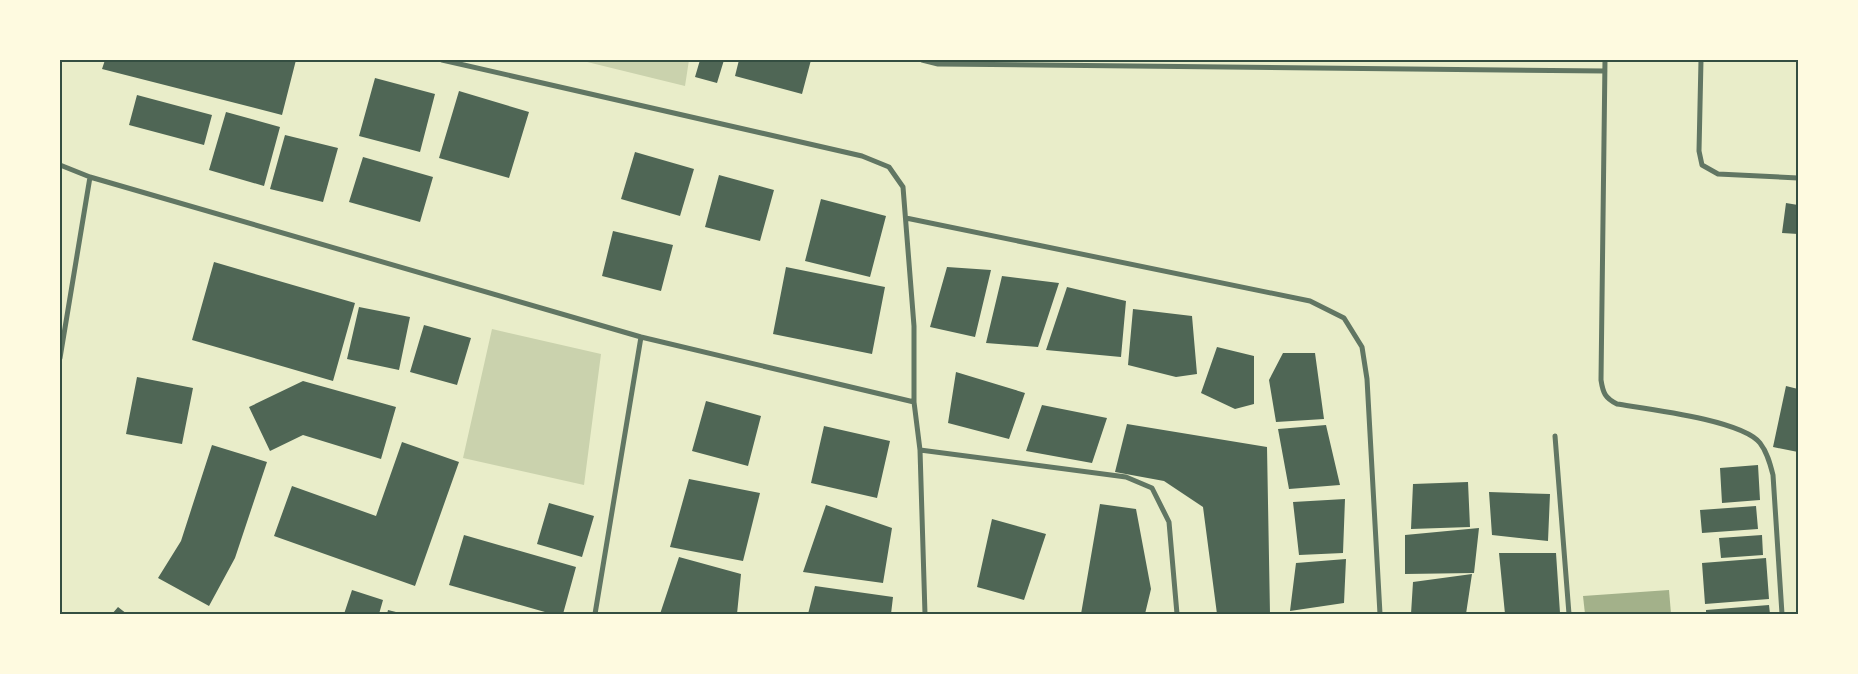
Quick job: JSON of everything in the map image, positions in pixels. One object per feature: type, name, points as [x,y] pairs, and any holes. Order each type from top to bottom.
[{"type":"street","points":[[442,60],[862,156],[889,167],[903,187],[906,218],[914,326],[914,402],[920,450],[925,614]]},
{"type":"street","points":[[922,60],[938,64],[1605,71]]},
{"type":"street","points":[[1605,60],[1601,380],[1603,393],[1608,399],[1617,404],[1724,424],[1744,430],[1759,442],[1768,457],[1773,475],[1782,614]]},
{"type":"street","points":[[1701,60],[1699,151],[1702,165],[1718,174],[1798,178]]},
{"type":"street","points":[[60,165],[90,178],[641,337],[914,402]]},
{"type":"street","points":[[60,358],[90,178]]},
{"type":"street","points":[[906,218],[1310,301],[1344,318],[1362,346],[1368,379],[1380,614]]},
{"type":"street","points":[[595,614],[641,337]]},
{"type":"street","points":[[1556,436],[1569,614]]},
{"type":"street","points":[[920,450],[1126,477],[1152,488],[1169,522],[1177,614]]},
{"type":"shaded area","points":[[579,60],[689,60],[685,86]]},
{"type":"shaded area","points":[[492,329],[601,354],[584,485],[463,458]]},
{"type":"shaded area","points":[[1669,590],[1671,614],[1585,614],[1583,596]]},
{"type":"building","points":[[105,60],[296,60],[282,115],[102,69]]},
{"type":"building","points":[[700,60],[724,60],[717,83],[695,77]]},
{"type":"building","points":[[739,60],[811,60],[802,94],[735,76]]},
{"type":"building","points":[[375,78],[435,94],[420,152],[359,136]]},
{"type":"building","points":[[459,91],[529,112],[509,178],[439,158]]},
{"type":"building","points":[[137,95],[212,115],[204,145],[129,125]]},
{"type":"building","points":[[226,112],[280,127],[264,186],[209,170]]},
{"type":"building","points":[[285,135],[338,148],[323,202],[270,189]]},
{"type":"building","points":[[635,152],[694,169],[680,216],[621,199]]},
{"type":"building","points":[[363,157],[433,177],[420,222],[349,202]]},
{"type":"building","points":[[719,175],[774,190],[760,241],[705,227]]},
{"type":"building","points":[[821,199],[886,216],[870,277],[805,261]]},
{"type":"building","points":[[1786,203],[1798,205],[1798,234],[1782,233]]},
{"type":"building","points":[[613,231],[673,245],[661,291],[602,276]]},
{"type":"building","points":[[214,262],[355,303],[333,381],[192,340]]},
{"type":"building","points":[[786,267],[885,287],[872,354],[773,334]]},
{"type":"building","points":[[947,267],[991,270],[975,337],[930,327]]},
{"type":"building","points":[[1002,276],[1059,283],[1038,347],[986,343]]},
{"type":"building","points":[[1067,287],[1126,301],[1121,357],[1046,350]]},
{"type":"building","points":[[359,307],[410,317],[399,370],[347,359]]},
{"type":"building","points":[[1133,309],[1192,316],[1197,374],[1176,377],[1128,365]]},
{"type":"building","points":[[424,325],[471,338],[457,385],[410,372]]},
{"type":"building","points":[[1217,347],[1254,356],[1254,404],[1235,409],[1201,393]]},
{"type":"building","points":[[1283,353],[1315,353],[1324,419],[1276,422],[1269,380]]},
{"type":"building","points":[[956,372],[1025,393],[1009,439],[948,423]]},
{"type":"building","points":[[137,377],[193,388],[182,444],[126,434]]},
{"type":"building","points":[[303,381],[396,407],[381,459],[303,435],[270,451],[249,407]]},
{"type":"building","points":[[1786,386],[1798,389],[1798,452],[1773,447]]},
{"type":"building","points":[[706,401],[761,416],[748,466],[692,451]]},
{"type":"building","points":[[1042,405],[1107,418],[1092,463],[1026,451]]},
{"type":"building","points":[[1127,424],[1267,447],[1270,614],[1217,614],[1203,507],[1164,481],[1115,472]]},
{"type":"building","points":[[1326,425],[1340,485],[1289,489],[1278,429]]},
{"type":"building","points":[[824,426],[890,441],[877,498],[811,483]]},
{"type":"building","points":[[402,442],[459,462],[415,586],[274,536],[292,486],[376,516]]},
{"type":"building","points":[[212,445],[267,462],[235,558],[209,606],[158,578],[181,541]]},
{"type":"building","points":[[1758,465],[1760,500],[1722,503],[1720,468]]},
{"type":"building","points":[[689,479],[760,493],[743,561],[670,547]]},
{"type":"building","points":[[1468,482],[1470,527],[1411,529],[1413,484]]},
{"type":"building","points":[[1489,492],[1550,494],[1548,541],[1492,535]]},
{"type":"building","points":[[1345,499],[1343,553],[1299,555],[1293,502]]},
{"type":"building","points":[[549,503],[594,516],[582,557],[537,544]]},
{"type":"building","points":[[1100,504],[1136,509],[1151,589],[1145,614],[1081,614]]},
{"type":"building","points":[[826,505],[892,528],[883,583],[803,572]]},
{"type":"building","points":[[1756,506],[1758,529],[1702,533],[1700,510]]},
{"type":"building","points":[[992,519],[1046,534],[1024,600],[977,587]]},
{"type":"building","points":[[1479,528],[1474,573],[1405,574],[1405,535]]},
{"type":"building","points":[[464,535],[576,567],[563,614],[552,614],[449,585]]},
{"type":"building","points":[[1762,535],[1763,555],[1721,558],[1719,538]]},
{"type":"building","points":[[1499,553],[1556,553],[1560,613],[1505,614]]},
{"type":"building","points":[[679,557],[741,574],[737,614],[660,614]]},
{"type":"building","points":[[1766,558],[1769,599],[1705,604],[1702,563]]},
{"type":"building","points":[[1346,559],[1344,603],[1290,611],[1296,563]]},
{"type":"building","points":[[1472,574],[1466,614],[1411,614],[1413,582]]},
{"type":"building","points":[[815,586],[893,597],[891,614],[808,614]]},
{"type":"building","points":[[352,590],[383,600],[379,614],[344,614]]},
{"type":"building","points":[[1769,605],[1770,614],[1706,614],[1706,610]]},
{"type":"building","points":[[118,607],[127,614],[112,614]]},
{"type":"building","points":[[388,610],[400,613],[400,614],[387,614]]}]
